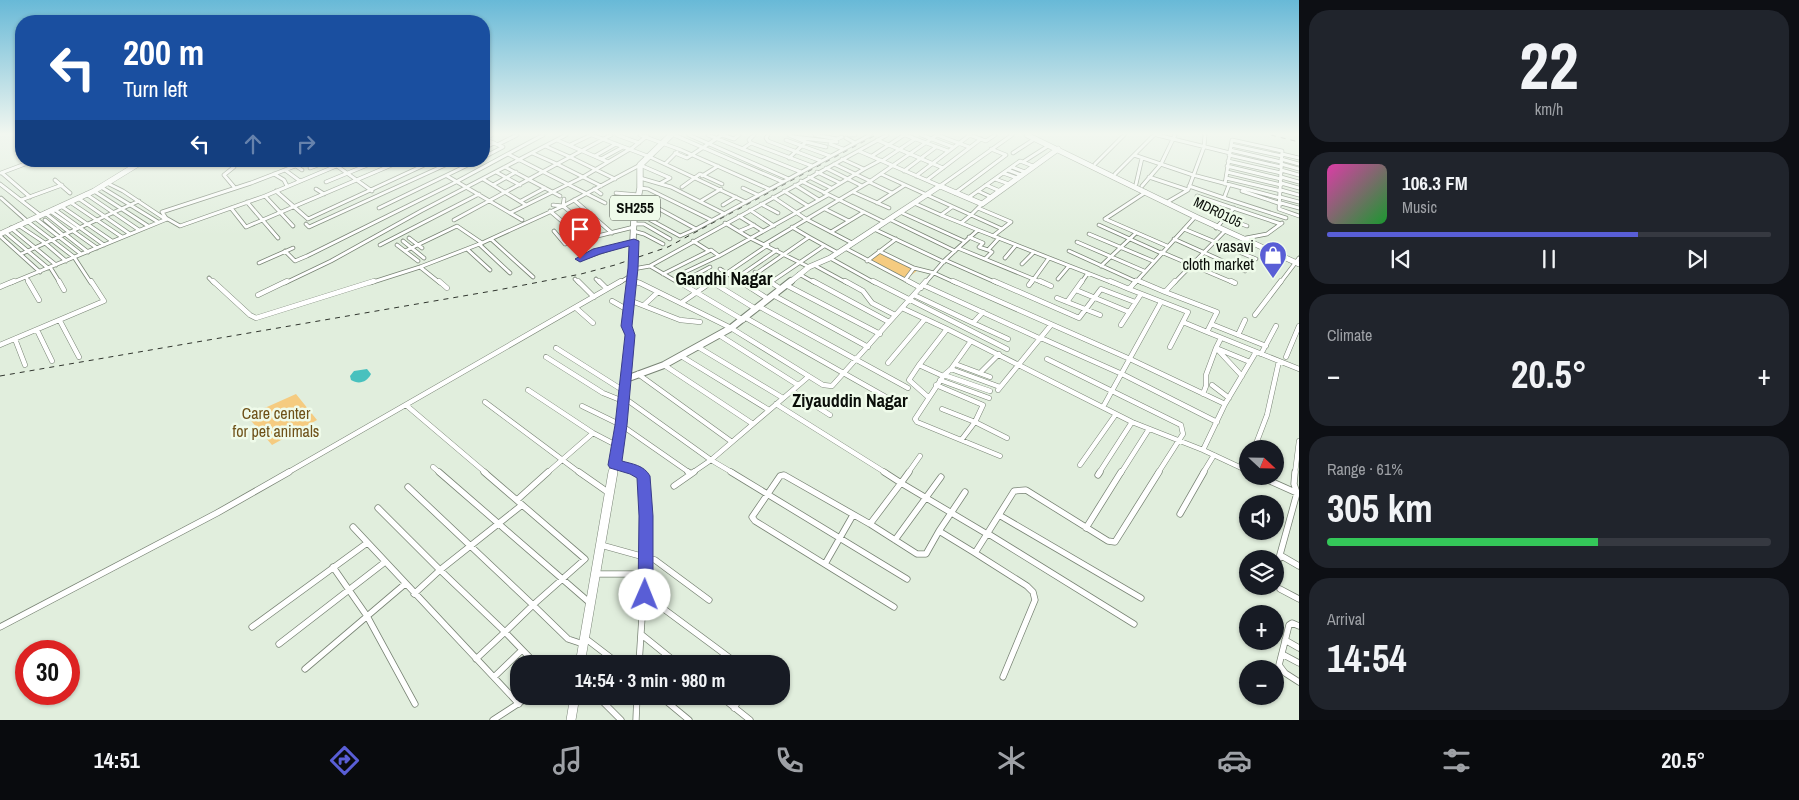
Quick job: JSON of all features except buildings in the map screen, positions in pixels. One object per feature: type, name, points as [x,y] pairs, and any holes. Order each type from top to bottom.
[{"type":"main road","name":"SH255","points":[[582,655],[621,425],[630,335],[626,326],[634,253],[635,206],[640,188],[642,169]]},
{"type":"main road","points":[[571,720],[574,705]]},
{"type":"street","points":[[13,169],[1,173],[30,197]]},
{"type":"street","points":[[2,234],[26,220],[94,191],[131,169]]},
{"type":"street","points":[[233,169],[224,174],[235,188]]},
{"type":"street","points":[[166,219],[163,211],[289,169]]},
{"type":"street","points":[[107,183],[124,191],[180,226],[265,196],[331,169]]},
{"type":"street","points":[[341,169],[372,191]]},
{"type":"street","points":[[326,182],[358,169]]},
{"type":"street","points":[[231,208],[246,227],[383,169]]},
{"type":"street","points":[[276,191],[308,218],[372,191],[418,169]]},
{"type":"street","points":[[306,224],[309,227],[437,169]]},
{"type":"street","points":[[380,208],[461,169]]},
{"type":"street","points":[[284,251],[295,261],[481,169]]},
{"type":"street","points":[[258,295],[331,261],[502,169]]},
{"type":"street","points":[[509,169],[562,198],[563,206]]},
{"type":"street","points":[[538,169],[605,203]]},
{"type":"street","points":[[454,220],[550,169]]},
{"type":"street","points":[[566,169],[601,186]]},
{"type":"street","points":[[593,169],[615,179]]},
{"type":"street","points":[[208,278],[256,318],[420,267],[466,249],[563,206],[637,169]]},
{"type":"street","points":[[648,169],[670,178],[661,183]]},
{"type":"street","points":[[676,169],[746,202]]},
{"type":"street","points":[[702,176],[714,169]]},
{"type":"street","points":[[724,169],[769,190]]},
{"type":"street","points":[[752,169],[783,182]]},
{"type":"street","points":[[767,169],[789,179]]},
{"type":"street","points":[[792,169],[801,172]]},
{"type":"street","points":[[554,231],[564,244],[612,233],[647,218],[680,236],[725,214],[807,169]]},
{"type":"street","points":[[0,626],[217,513],[606,289],[825,169]]},
{"type":"street","points":[[827,169],[862,186]]},
{"type":"street","points":[[844,169],[892,193]]},
{"type":"street","points":[[683,273],[774,226],[819,200],[831,188],[864,169]]},
{"type":"street","points":[[681,303],[792,228],[889,169]]},
{"type":"street","points":[[899,169],[968,198],[1011,222],[993,236]]},
{"type":"street","points":[[904,171],[907,169]]},
{"type":"street","points":[[916,176],[925,169]]},
{"type":"street","points":[[927,180],[942,169]]},
{"type":"street","points":[[626,379],[664,365],[732,328],[798,274],[838,253],[964,169]]},
{"type":"street","points":[[955,193],[988,169]]},
{"type":"street","points":[[1014,169],[1021,175]]},
{"type":"street","points":[[961,223],[991,197],[1030,169]]},
{"type":"street","name":"MDR0105","points":[[1101,169],[1141,187],[1195,217],[1298,261]]},
{"type":"street","name":"MDR0105","points":[[1104,169],[1169,201],[1224,232],[1298,261]]},
{"type":"street","points":[[1115,174],[1120,169]]},
{"type":"street","points":[[1141,187],[1142,169]]},
{"type":"street","points":[[1157,169],[1141,187],[1105,219],[1167,246]]},
{"type":"street","points":[[1174,169],[1228,185],[1299,202]]},
{"type":"street","points":[[1169,201],[1188,188],[1196,169]]},
{"type":"street","points":[[1224,198],[1228,185],[1226,178],[1227,169]]},
{"type":"street","points":[[1238,169],[1252,172],[1299,169]]},
{"type":"street","points":[[1251,190],[1253,169]]},
{"type":"street","points":[[1277,169],[1299,175]]},
{"type":"street","points":[[1227,172],[1251,178],[1281,169]]},
{"type":"street","points":[[1281,169],[1299,182]]},
{"type":"street","points":[[1281,169],[1299,188]]},
{"type":"street","points":[[1281,169],[1280,209],[1299,216]]},
{"type":"street","points":[[285,170],[300,181]]},
{"type":"street","points":[[510,213],[596,170]]},
{"type":"street","points":[[968,198],[1008,170],[1021,175]]},
{"type":"street","points":[[496,172],[520,185]]},
{"type":"street","points":[[493,185],[516,172]]},
{"type":"street","points":[[817,172],[840,183]]},
{"type":"street","points":[[1003,173],[1021,175]]},
{"type":"street","points":[[274,174],[284,180],[288,186]]},
{"type":"street","points":[[682,186],[700,174],[722,184]]},
{"type":"street","points":[[881,174],[1002,229]]},
{"type":"street","points":[[447,176],[522,220]]},
{"type":"street","points":[[808,177],[831,188]]},
{"type":"street","points":[[1149,177],[1286,218]]},
{"type":"street","points":[[640,178],[647,178],[661,183],[725,214]]},
{"type":"street","points":[[1226,178],[1299,195]]},
{"type":"street","points":[[483,179],[526,205]]},
{"type":"street","points":[[995,179],[1009,184]]},
{"type":"street","points":[[55,180],[70,193]]},
{"type":"street","points":[[801,181],[864,212],[1051,286]]},
{"type":"street","points":[[0,184],[69,232],[88,252]]},
{"type":"street","points":[[877,203],[905,184]]},
{"type":"street","points":[[21,200],[62,185]]},
{"type":"street","points":[[795,185],[819,200]]},
{"type":"street","points":[[986,185],[1000,191]]},
{"type":"street","points":[[1228,185],[1281,204],[1299,208]]},
{"type":"street","points":[[101,186],[158,222]]},
{"type":"street","points":[[521,201],[546,188]]},
{"type":"street","points":[[640,188],[648,189],[711,220]]},
{"type":"street","points":[[743,188],[758,195]]},
{"type":"street","points":[[316,189],[324,194]]},
{"type":"street","points":[[594,189],[601,194]]},
{"type":"street","points":[[701,201],[721,189]]},
{"type":"street","points":[[94,191],[148,226]]},
{"type":"street","points":[[784,191],[808,206]]},
{"type":"street","points":[[978,191],[991,197]]},
{"type":"street","points":[[616,192],[638,198],[696,228]]},
{"type":"street","points":[[853,192],[889,208]]},
{"type":"street","points":[[86,194],[139,230]]},
{"type":"street","points":[[380,245],[479,194]]},
{"type":"street","points":[[265,196],[293,226]]},
{"type":"street","points":[[1197,196],[1281,224]]},
{"type":"street","points":[[723,205],[736,197]]},
{"type":"street","points":[[774,197],[806,219],[852,243]]},
{"type":"street","points":[[0,345],[104,302],[74,257],[1,198]]},
{"type":"street","points":[[78,198],[130,234]]},
{"type":"street","points":[[574,200],[612,233]]},
{"type":"street","points":[[70,202],[122,237]]},
{"type":"street","points":[[21,254],[139,202]]},
{"type":"street","points":[[247,202],[278,238]]},
{"type":"street","points":[[914,203],[1188,312],[1170,347]]},
{"type":"street","points":[[1217,227],[1238,203]]},
{"type":"street","points":[[761,204],[778,214]]},
{"type":"street","points":[[553,205],[563,206],[585,224]]},
{"type":"street","points":[[61,206],[112,241]]},
{"type":"street","points":[[941,215],[952,207]]},
{"type":"street","points":[[825,209],[849,221]]},
{"type":"street","points":[[750,210],[774,226]]},
{"type":"street","points":[[550,211],[584,240]]},
{"type":"street","points":[[831,232],[864,212]]},
{"type":"street","points":[[900,212],[964,241]]},
{"type":"street","points":[[43,213],[81,227],[104,245]]},
{"type":"street","points":[[43,213],[69,232]]},
{"type":"street","points":[[43,213],[58,237],[81,254]]},
{"type":"street","points":[[1246,238],[1267,234],[1281,224],[1291,213]]},
{"type":"street","points":[[739,216],[763,232]]},
{"type":"street","points":[[1129,289],[1195,217]]},
{"type":"street","points":[[1225,218],[1247,226]]},
{"type":"street","points":[[0,287],[166,219]]},
{"type":"street","points":[[45,220],[97,248]]},
{"type":"street","points":[[726,223],[750,238],[862,291],[872,302],[895,314]]},
{"type":"street","points":[[634,225],[644,224],[670,239]]},
{"type":"street","points":[[18,225],[45,243],[66,261]]},
{"type":"street","points":[[634,225],[644,234],[663,244]]},
{"type":"street","points":[[740,232],[754,225]]},
{"type":"street","points":[[405,250],[457,226],[480,243],[510,273]]},
{"type":"street","points":[[1098,226],[1235,283]]},
{"type":"street","points":[[11,228],[56,265]]},
{"type":"street","points":[[792,228],[838,253]]},
{"type":"street","points":[[874,229],[1079,318],[1108,281]]},
{"type":"street","points":[[1184,229],[1256,259]]},
{"type":"street","points":[[632,275],[640,283],[732,328],[808,377],[827,387],[832,386],[856,361],[895,314],[944,261],[978,230]]},
{"type":"street","points":[[1165,292],[1224,232]]},
{"type":"street","points":[[1101,266],[1136,233]]},
{"type":"street","points":[[2,234],[49,268],[64,290]]},
{"type":"street","points":[[2,234],[40,272]]},
{"type":"street","points":[[1089,234],[1153,261]]},
{"type":"street","points":[[757,273],[808,237]]},
{"type":"street","points":[[969,237],[983,243],[973,254]]},
{"type":"street","points":[[409,238],[422,248]]},
{"type":"street","points":[[988,250],[999,238]]},
{"type":"street","points":[[491,239],[533,277]]},
{"type":"street","points":[[867,261],[896,239]]},
{"type":"street","points":[[1174,239],[1245,271]]},
{"type":"street","points":[[403,241],[424,258]]},
{"type":"street","points":[[580,259],[596,252],[634,241]]},
{"type":"street","points":[[693,241],[709,252]]},
{"type":"street","points":[[1077,242],[1144,271]]},
{"type":"street","points":[[397,244],[418,261]]},
{"type":"street","points":[[998,264],[998,261],[1004,258],[1016,245]]},
{"type":"street","points":[[771,282],[824,246]]},
{"type":"street","points":[[979,247],[992,252],[985,259]]},
{"type":"street","points":[[259,263],[293,248]]},
{"type":"street","points":[[845,248],[905,280],[983,312],[1122,374],[1217,422]]},
{"type":"street","points":[[466,249],[490,270]]},
{"type":"street","points":[[663,274],[711,250],[719,256]]},
{"type":"street","points":[[735,279],[777,250]]},
{"type":"street","points":[[879,251],[914,268],[934,273],[1130,359],[1225,404]]},
{"type":"street","points":[[1022,264],[1034,252]]},
{"type":"street","points":[[1069,252],[1217,312],[1207,332]]},
{"type":"street","points":[[830,258],[909,301],[1007,349]]},
{"type":"street","points":[[1029,285],[1049,258]]},
{"type":"street","points":[[1255,314],[1298,261]]},
{"type":"street","points":[[650,266],[900,405]]},
{"type":"street","points":[[1058,279],[1069,266]]},
{"type":"street","points":[[420,267],[447,288]]},
{"type":"street","points":[[679,283],[710,267]]},
{"type":"street","points":[[905,280],[914,268]]},
{"type":"street","points":[[720,269],[768,299]]},
{"type":"street","points":[[752,269],[771,282],[880,334]]},
{"type":"street","points":[[1068,302],[1088,273]]},
{"type":"street","points":[[798,274],[889,322]]},
{"type":"street","points":[[26,277],[39,300]]},
{"type":"street","points":[[575,279],[594,297]]},
{"type":"street","points":[[596,279],[606,289]]},
{"type":"street","points":[[712,282],[908,388]]},
{"type":"street","points":[[1101,289],[1135,302]]},
{"type":"street","points":[[1076,290],[1129,312]]},
{"type":"street","points":[[644,305],[658,292]]},
{"type":"street","points":[[1121,325],[1141,294]]},
{"type":"street","points":[[773,295],[868,347]]},
{"type":"street","points":[[914,295],[1008,339]]},
{"type":"street","points":[[1057,298],[1100,315]]},
{"type":"street","points":[[629,300],[680,320],[700,322]]},
{"type":"street","points":[[612,301],[628,310]]},
{"type":"street","points":[[1103,408],[1161,302]]},
{"type":"street","points":[[576,308],[593,323]]},
{"type":"street","points":[[902,308],[1020,364],[1132,422],[1239,466]]},
{"type":"street","points":[[973,323],[983,312]]},
{"type":"street","points":[[888,363],[924,319]]},
{"type":"street","points":[[1238,335],[1245,320]]},
{"type":"street","points":[[60,321],[79,357]]},
{"type":"street","points":[[1182,322],[1299,369]]},
{"type":"street","points":[[1211,324],[1266,346]]},
{"type":"street","points":[[951,369],[999,388],[1051,325]]},
{"type":"street","points":[[1261,354],[1276,326]]},
{"type":"street","points":[[1286,356],[1299,326]]},
{"type":"street","points":[[928,397],[909,380],[947,329]]},
{"type":"street","points":[[38,330],[52,361]]},
{"type":"street","points":[[719,335],[798,385]]},
{"type":"street","points":[[1203,394],[1206,386],[1206,375],[1220,338]]},
{"type":"street","points":[[16,339],[25,365]]},
{"type":"street","points":[[971,341],[955,364],[936,385],[915,416],[917,422],[1000,456]]},
{"type":"street","points":[[698,347],[783,398]]},
{"type":"street","points":[[556,348],[711,460],[907,579]]},
{"type":"street","points":[[1216,348],[1250,362]]},
{"type":"street","points":[[1216,348],[1242,376]]},
{"type":"street","points":[[1203,450],[1225,404],[1256,352]]},
{"type":"street","points":[[980,373],[999,354]]},
{"type":"street","points":[[681,356],[769,410]]},
{"type":"street","points":[[546,357],[604,393],[623,396]]},
{"type":"street","points":[[975,553],[1014,491],[1020,489],[1026,490],[1108,541],[1115,542],[1184,430],[1181,425],[1048,359]]},
{"type":"street","points":[[1257,440],[1266,415],[1279,361]]},
{"type":"street","points":[[955,364],[990,377]]},
{"type":"street","points":[[664,365],[753,424]]},
{"type":"street","points":[[919,365],[989,398]]},
{"type":"street","points":[[638,374],[732,442]]},
{"type":"street","points":[[674,486],[711,460],[808,377]]},
{"type":"street","points":[[942,377],[990,391]]},
{"type":"street","points":[[936,385],[982,403],[984,407],[962,439]]},
{"type":"street","points":[[1212,385],[1229,398]]},
{"type":"street","points":[[528,390],[593,433],[618,446]]},
{"type":"street","points":[[792,391],[830,415]]},
{"type":"street","points":[[485,402],[562,461],[610,494]]},
{"type":"street","points":[[776,404],[900,483],[1134,624]]},
{"type":"street","points":[[406,405],[585,558],[597,565]]},
{"type":"street","points":[[582,406],[621,425],[691,474]]},
{"type":"street","points":[[942,409],[975,422],[1007,438]]},
{"type":"street","points":[[1080,465],[1116,414]]},
{"type":"street","points":[[1098,475],[1132,422]]},
{"type":"street","points":[[1086,528],[1149,429]]},
{"type":"street","points":[[517,500],[593,433]]},
{"type":"street","points":[[1281,550],[1298,493],[1294,484],[1299,441]]},
{"type":"street","points":[[1180,514],[1214,455]]},
{"type":"street","points":[[870,524],[920,456]]},
{"type":"street","points":[[615,465],[634,469],[644,476],[646,574],[641,655]]},
{"type":"street","points":[[433,467],[562,581],[591,604]]},
{"type":"street","points":[[894,607],[755,521],[752,517],[754,513],[780,476],[787,476],[922,555],[926,554],[965,492]]},
{"type":"street","points":[[895,540],[941,476]]},
{"type":"street","points":[[1280,485],[1298,493]]},
{"type":"street","points":[[408,487],[568,639],[584,640],[606,655]]},
{"type":"street","points":[[414,594],[440,570],[522,505]]},
{"type":"street","points":[[378,508],[527,655]]},
{"type":"street","points":[[825,564],[853,515]]},
{"type":"street","points":[[999,515],[1140,598]]},
{"type":"street","points":[[354,527],[414,594],[510,694]]},
{"type":"street","points":[[939,531],[1027,586],[1033,592],[1035,600],[1003,677]]},
{"type":"street","points":[[252,627],[367,543]]},
{"type":"street","points":[[601,545],[646,557],[662,565],[709,600]]},
{"type":"street","points":[[1284,557],[1299,566]]},
{"type":"street","points":[[476,659],[585,558]]},
{"type":"street","points":[[279,644],[385,562]]},
{"type":"street","points":[[334,567],[367,616],[415,704]]},
{"type":"street","points":[[595,574],[646,574]]},
{"type":"street","points":[[305,669],[405,584]]},
{"type":"street","points":[[1284,591],[1299,599]]},
{"type":"street","points":[[645,595],[726,655]]},
{"type":"street","points":[[1299,626],[1290,625],[1279,666],[1281,670],[1299,682]]},
{"type":"street","points":[[642,635],[667,655]]},
{"type":"street","points":[[1285,640],[1299,648]]},
{"type":"street","points":[[494,677],[522,650]]},
{"type":"street","points":[[1282,654],[1299,663]]},
{"type":"street","points":[[493,720],[517,705]]},
{"type":"street","points":[[606,705],[621,720]]},
{"type":"street","points":[[636,720],[637,705]]},
{"type":"street","points":[[671,705],[689,720]]},
{"type":"street","points":[[730,705],[750,720]]},
{"type":"green space","points":[[881,252],[918,270],[906,279],[869,261]]},
{"type":"green space","name":"Care center for pet animals","points":[[296,394],[317,420],[272,445],[247,416]]},
{"type":"water","points":[[367,369],[371,374],[365,381],[357,382],[351,380],[350,376],[354,371]]},
{"type":"railway","points":[[0,376],[581,274],[668,247],[814,169]]},
{"type":"place","name":"vasavi cloth market","points":[[1273,279]]},
{"type":"district","name":"Gandhi Nagar","points":[[724,279]]},
{"type":"district","name":"Ziyauddin Nagar","points":[[850,401]]},
{"type":"route","points":[[580,259],[596,252],[634,241],[633,268],[626,326],[630,335],[615,465],[634,469],[644,476],[646,516],[645,595]]}]
